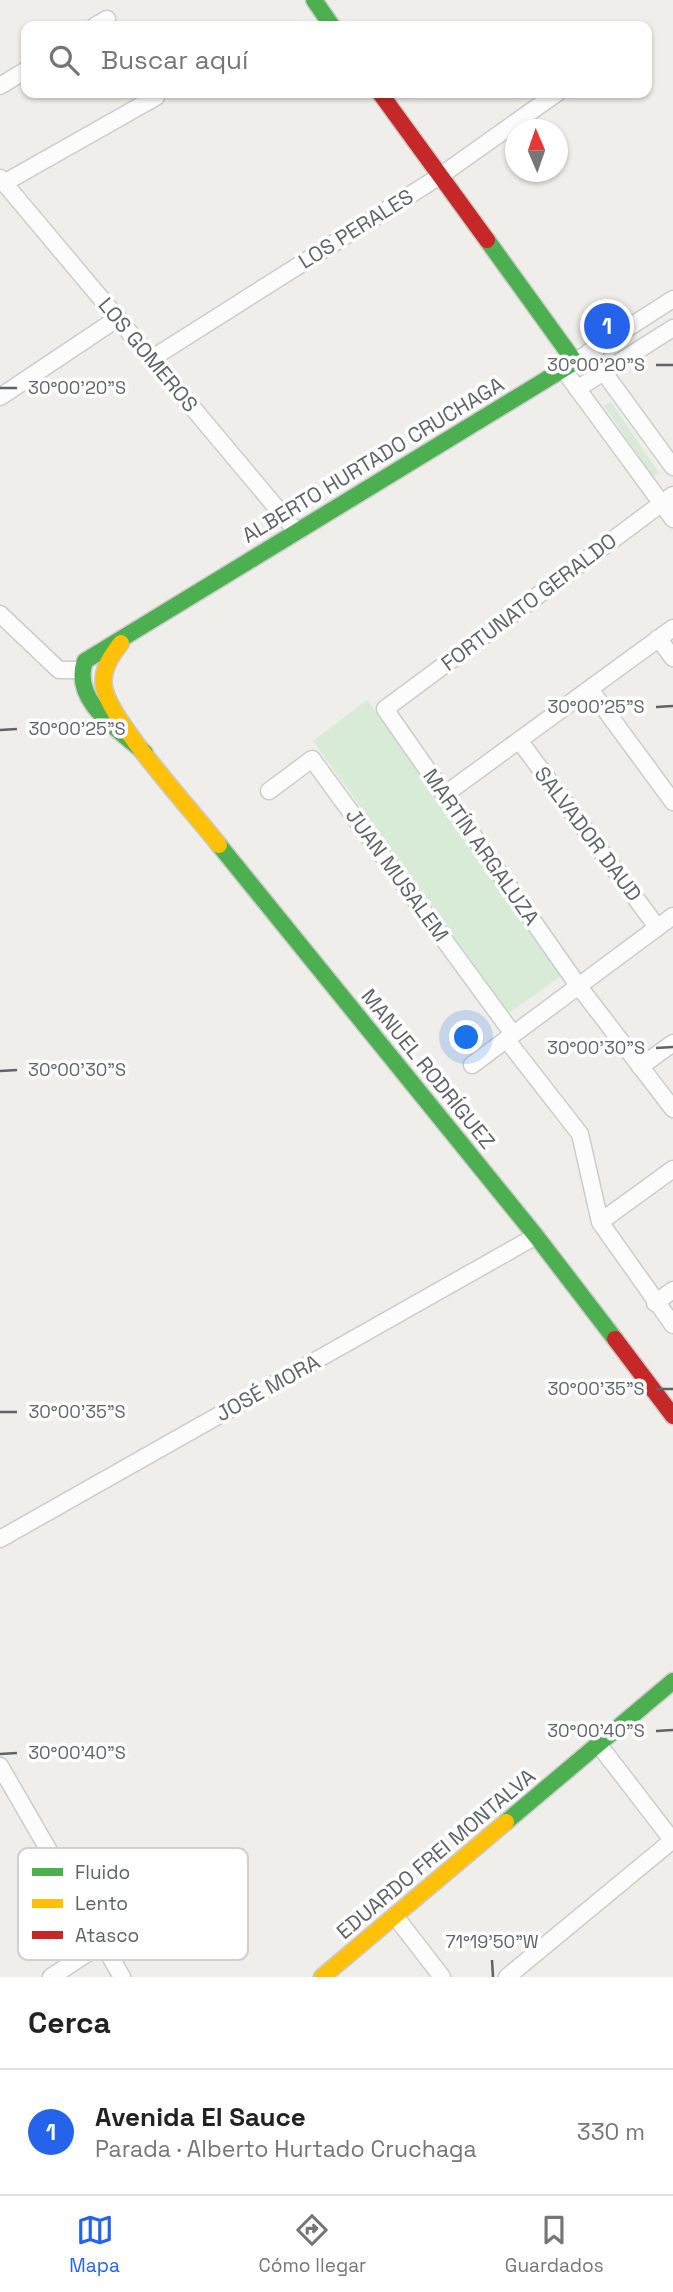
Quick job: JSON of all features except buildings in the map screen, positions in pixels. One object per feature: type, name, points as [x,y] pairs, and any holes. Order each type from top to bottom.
[{"type":"street","points":[[314,0],[329,21]]},
{"type":"street","points":[[0,86],[21,73]]},
{"type":"street","points":[[2,181],[154,98]]},
{"type":"street","points":[[384,98],[569,365],[577,389],[667,500],[673,519]]},
{"type":"street","name":"LOS PERALES","points":[[152,359],[440,176],[550,98]]},
{"type":"street","name":"LOS GOMEROS","points":[[2,181],[296,531]]},
{"type":"street","name":"ALBERTO HURTADO CRUCHAGA","points":[[131,633],[673,299]]},
{"type":"street","points":[[0,397],[118,318]]},
{"type":"street","points":[[577,389],[673,328]]},
{"type":"street","points":[[589,352],[673,467]]},
{"type":"street","name":"FORTUNATO GERALDO","points":[[385,709],[667,500]]},
{"type":"street","points":[[0,614],[59,670],[80,670],[85,661],[131,633]]},
{"type":"street","points":[[444,795],[673,628]]},
{"type":"street","name":"MANUEL RODRÍGUEZ","points":[[131,633],[108,657],[103,670],[103,688],[109,704],[145,753],[536,1236],[673,1416]]},
{"type":"street","points":[[658,638],[673,658]]},
{"type":"street","name":"MANUEL RODRÍGUEZ","points":[[80,670],[79,683],[85,696],[145,753]]},
{"type":"street","points":[[590,689],[673,802]]},
{"type":"street","name":"MARTÍN ARGALUZA","points":[[385,709],[577,984],[673,1109]]},
{"type":"street","name":"SALVADOR DAUD","points":[[519,740],[657,927]]},
{"type":"street","name":"JUAN MUSALEM","points":[[269,791],[312,759],[510,1037]]},
{"type":"street","points":[[471,1065],[577,984],[673,916]]},
{"type":"street","points":[[510,1037],[580,1134],[600,1222],[673,1325]]},
{"type":"street","points":[[640,1067],[673,1043]]},
{"type":"street","points":[[600,1222],[673,1169]]},
{"type":"street","name":"JOSÉ MORA","points":[[0,1538],[536,1236]]},
{"type":"street","points":[[655,1303],[673,1290]]},
{"type":"street","name":"EDUARDO FREI MONTALVA","points":[[322,1977],[673,1681]]},
{"type":"street","points":[[508,1977],[673,1840],[598,1745]]},
{"type":"street","points":[[0,1766],[48,1848]]},
{"type":"street","points":[[394,1916],[442,1977]]},
{"type":"street","points":[[51,1977],[77,1960]]},
{"type":"street","points":[[112,1960],[122,1977]]},
{"type":"green space","points":[[611,402],[659,473],[653,477],[604,406]]},
{"type":"green space","points":[[367,700],[561,976],[509,1013],[313,741]]},
{"type":"traffic: fast","points":[[314,0],[329,21]]},
{"type":"traffic: fast","points":[[145,753],[111,724],[91,702],[82,675],[85,661],[575,362],[487,240]]},
{"type":"traffic: fast","points":[[219,845],[536,1236],[615,1339]]},
{"type":"traffic: fast","points":[[506,1822],[673,1681]]},
{"type":"traffic: slow","points":[[121,643],[105,669],[103,681],[109,702],[154,767],[219,845]]},
{"type":"traffic: slow","points":[[322,1977],[506,1822]]},
{"type":"traffic: jam","points":[[384,98],[487,240]]},
{"type":"traffic: jam","points":[[615,1339],[673,1416]]},
{"type":"place","name":"Avenida El Sauce","points":[[607,326]]}]
